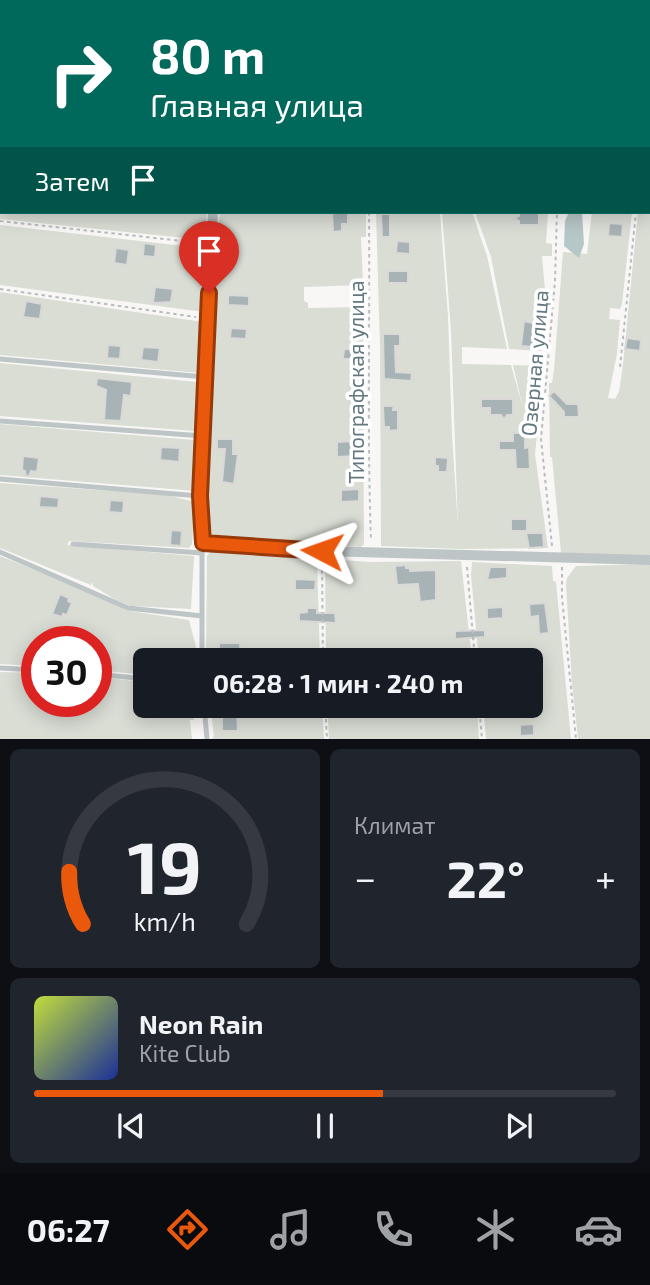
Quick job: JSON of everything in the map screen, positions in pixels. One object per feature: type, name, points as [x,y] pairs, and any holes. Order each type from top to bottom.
[{"type":"street","points":[[213,214],[200,496],[202,548],[650,560]]},
{"type":"lane","points":[[0,359],[205,377]]},
{"type":"lane","points":[[0,421],[203,436]]},
{"type":"lane","points":[[0,479],[200,496]]},
{"type":"lane","points":[[73,544],[202,548],[202,648]]},
{"type":"lane","points":[[0,552],[128,608],[202,617]]},
{"type":"lane","points":[[0,668],[21,669]]},
{"type":"lane","points":[[112,676],[133,678]]},
{"type":"lane","points":[[205,718],[207,739]]},
{"type":"path","name":"Типографская улица","points":[[369,214],[370,382],[367,431],[371,553]]},
{"type":"path","name":"Озерная улица","points":[[557,214],[555,281],[541,439],[562,597],[576,739]]},
{"type":"path","points":[[620,367],[636,214]]},
{"type":"path","points":[[0,221],[210,244]]},
{"type":"path","points":[[0,289],[208,318]]},
{"type":"path","points":[[322,551],[323,648]]},
{"type":"path","points":[[466,554],[474,648]]},
{"type":"path","points":[[326,718],[327,739]]},
{"type":"path","points":[[480,718],[482,739]]},
{"type":"shaded area","points":[[0,214],[207,214],[204,236],[184,238],[0,219]]},
{"type":"shaded area","points":[[220,214],[366,214],[366,237],[361,237],[363,285],[304,287],[304,301],[308,303],[308,308],[363,307],[363,363],[367,385],[363,386],[364,544],[361,547],[207,537],[215,251]]},
{"type":"shaded area","points":[[376,214],[440,214],[458,526],[451,331],[442,214],[473,214],[487,256],[507,349],[462,347],[462,364],[511,365],[523,408],[513,365],[540,366],[538,394],[541,395],[535,454],[548,548],[381,546]]},
{"type":"shaded area","points":[[476,214],[548,214],[546,243],[552,244],[552,256],[542,256],[545,290],[549,290],[547,335],[542,336],[541,351],[509,349],[491,257]]},
{"type":"shaded area","points":[[568,214],[582,214],[584,244],[579,258],[564,246],[565,221]]},
{"type":"shaded area","points":[[592,214],[632,214],[622,304],[620,309],[610,308],[609,319],[620,320],[617,354],[608,398],[615,399],[619,392],[638,214],[650,214],[650,555],[561,553],[550,457],[549,383],[552,383],[554,370],[563,252],[587,254]]},
{"type":"shaded area","points":[[0,225],[201,248],[204,312],[0,285]]},
{"type":"shaded area","points":[[0,292],[203,322],[201,371],[199,373],[0,355]]},
{"type":"shaded area","points":[[0,363],[201,383],[198,430],[0,416]]},
{"type":"shaded area","points":[[0,424],[194,440],[196,491],[0,475]]},
{"type":"shaded area","points":[[0,483],[167,495],[195,502],[192,544],[189,548],[69,541],[67,545],[194,556],[191,609],[131,606],[93,586],[92,582],[91,585],[0,548]]},
{"type":"shaded area","points":[[210,552],[317,559],[320,648],[206,648],[207,556]]},
{"type":"shaded area","points":[[0,556],[130,611],[189,620],[196,647],[133,648],[133,674],[112,672],[112,626],[21,626],[21,665],[0,664]]},
{"type":"shaded area","points":[[327,559],[370,562],[461,561],[471,648],[326,648]]},
{"type":"shaded area","points":[[472,562],[552,566],[553,581],[556,582],[571,739],[486,739],[484,718],[543,718],[543,648],[478,648]]},
{"type":"shaded area","points":[[650,564],[650,739],[578,739],[572,684],[567,578],[576,566]]},
{"type":"shaded area","points":[[0,672],[21,673],[21,717],[112,717],[112,679],[133,681],[133,718],[194,718],[190,720],[192,739],[0,739]]},
{"type":"shaded area","points":[[212,718],[323,718],[324,739],[212,739]]},
{"type":"shaded area","points":[[328,718],[478,718],[479,739],[329,739]]},
{"type":"building","points":[[332,214],[348,214],[348,224],[342,224],[342,231],[333,232]]},
{"type":"building","points":[[381,214],[390,214],[390,237],[382,237]]},
{"type":"building","points":[[539,214],[539,225],[519,225],[519,221],[514,219]]},
{"type":"building","points":[[609,223],[623,224],[622,237],[608,236]]},
{"type":"building","points":[[397,241],[410,242],[410,254],[396,253]]},
{"type":"building","points":[[144,243],[156,245],[155,257],[143,256]]},
{"type":"building","points":[[116,248],[129,250],[127,265],[114,263]]},
{"type":"building","points":[[388,271],[408,271],[408,283],[388,283]]},
{"type":"building","points":[[155,287],[173,289],[171,302],[153,303]]},
{"type":"building","points":[[228,295],[249,296],[249,306],[228,305]]},
{"type":"building","points":[[26,301],[42,304],[40,319],[23,317]]},
{"type":"building","points":[[524,321],[538,324],[534,347],[521,346]]},
{"type":"building","points":[[231,328],[247,329],[246,339],[230,338]]},
{"type":"building","points":[[383,334],[400,334],[400,346],[395,346],[396,372],[412,373],[411,381],[384,379]]},
{"type":"building","points":[[627,338],[641,340],[640,351],[625,349]]},
{"type":"building","points":[[108,345],[121,346],[120,359],[107,358]]},
{"type":"building","points":[[143,347],[160,348],[158,362],[141,360]]},
{"type":"building","points":[[344,349],[360,349],[360,359],[343,359]]},
{"type":"building","points":[[97,378],[132,382],[131,396],[124,395],[121,421],[104,420],[106,390],[96,386]]},
{"type":"building","points":[[554,391],[567,404],[578,404],[579,417],[564,417],[564,412],[549,396]]},
{"type":"building","points":[[481,399],[513,399],[513,415],[507,415],[504,419],[501,415],[490,415],[490,408],[481,408]]},
{"type":"building","points":[[383,406],[394,406],[393,410],[398,410],[398,430],[389,431],[389,427],[384,427]]},
{"type":"building","points":[[513,433],[525,433],[530,469],[516,469],[515,450],[499,450],[499,441],[513,441]]},
{"type":"building","points":[[217,439],[233,439],[233,454],[238,454],[234,484],[222,482],[225,449],[217,449]]},
{"type":"building","points":[[354,441],[354,448],[359,452],[355,456],[337,457],[337,442]]},
{"type":"building","points":[[161,447],[180,448],[179,462],[160,460]]},
{"type":"building","points":[[23,456],[39,458],[37,472],[31,471],[29,476],[26,476],[22,470]]},
{"type":"building","points":[[435,457],[448,458],[447,472],[438,472]]},
{"type":"building","points":[[359,489],[359,501],[341,502],[341,490]]},
{"type":"building","points":[[40,496],[59,498],[58,508],[39,507]]},
{"type":"building","points":[[110,500],[124,501],[123,513],[109,512]]},
{"type":"building","points":[[511,519],[527,519],[527,531],[511,531]]},
{"type":"building","points":[[171,530],[182,531],[181,546],[170,545]]},
{"type":"building","points":[[526,533],[543,533],[544,547],[529,548]]},
{"type":"building","points":[[406,565],[410,571],[436,570],[436,600],[420,602],[418,584],[397,585],[395,566]]},
{"type":"building","points":[[490,567],[507,567],[507,578],[487,580]]},
{"type":"building","points":[[295,579],[316,580],[315,590],[295,590]]},
{"type":"building","points":[[60,594],[69,598],[68,601],[72,603],[67,615],[63,614],[62,617],[52,614]]},
{"type":"building","points":[[545,603],[549,633],[539,634],[538,616],[530,617],[529,604]]},
{"type":"building","points":[[503,607],[503,618],[487,619],[487,608]]},
{"type":"building","points":[[307,608],[317,608],[317,613],[335,613],[336,623],[299,621],[299,613],[307,612]]},
{"type":"building","points":[[485,630],[485,637],[455,639],[455,631]]},
{"type":"building","points":[[219,643],[240,643],[240,648],[219,648]]},
{"type":"building","points":[[222,718],[237,718],[238,731],[222,731]]},
{"type":"building","points":[[534,724],[534,735],[520,736],[520,725]]},
{"type":"route","points":[[209,293],[200,496],[203,543],[322,551]]}]
